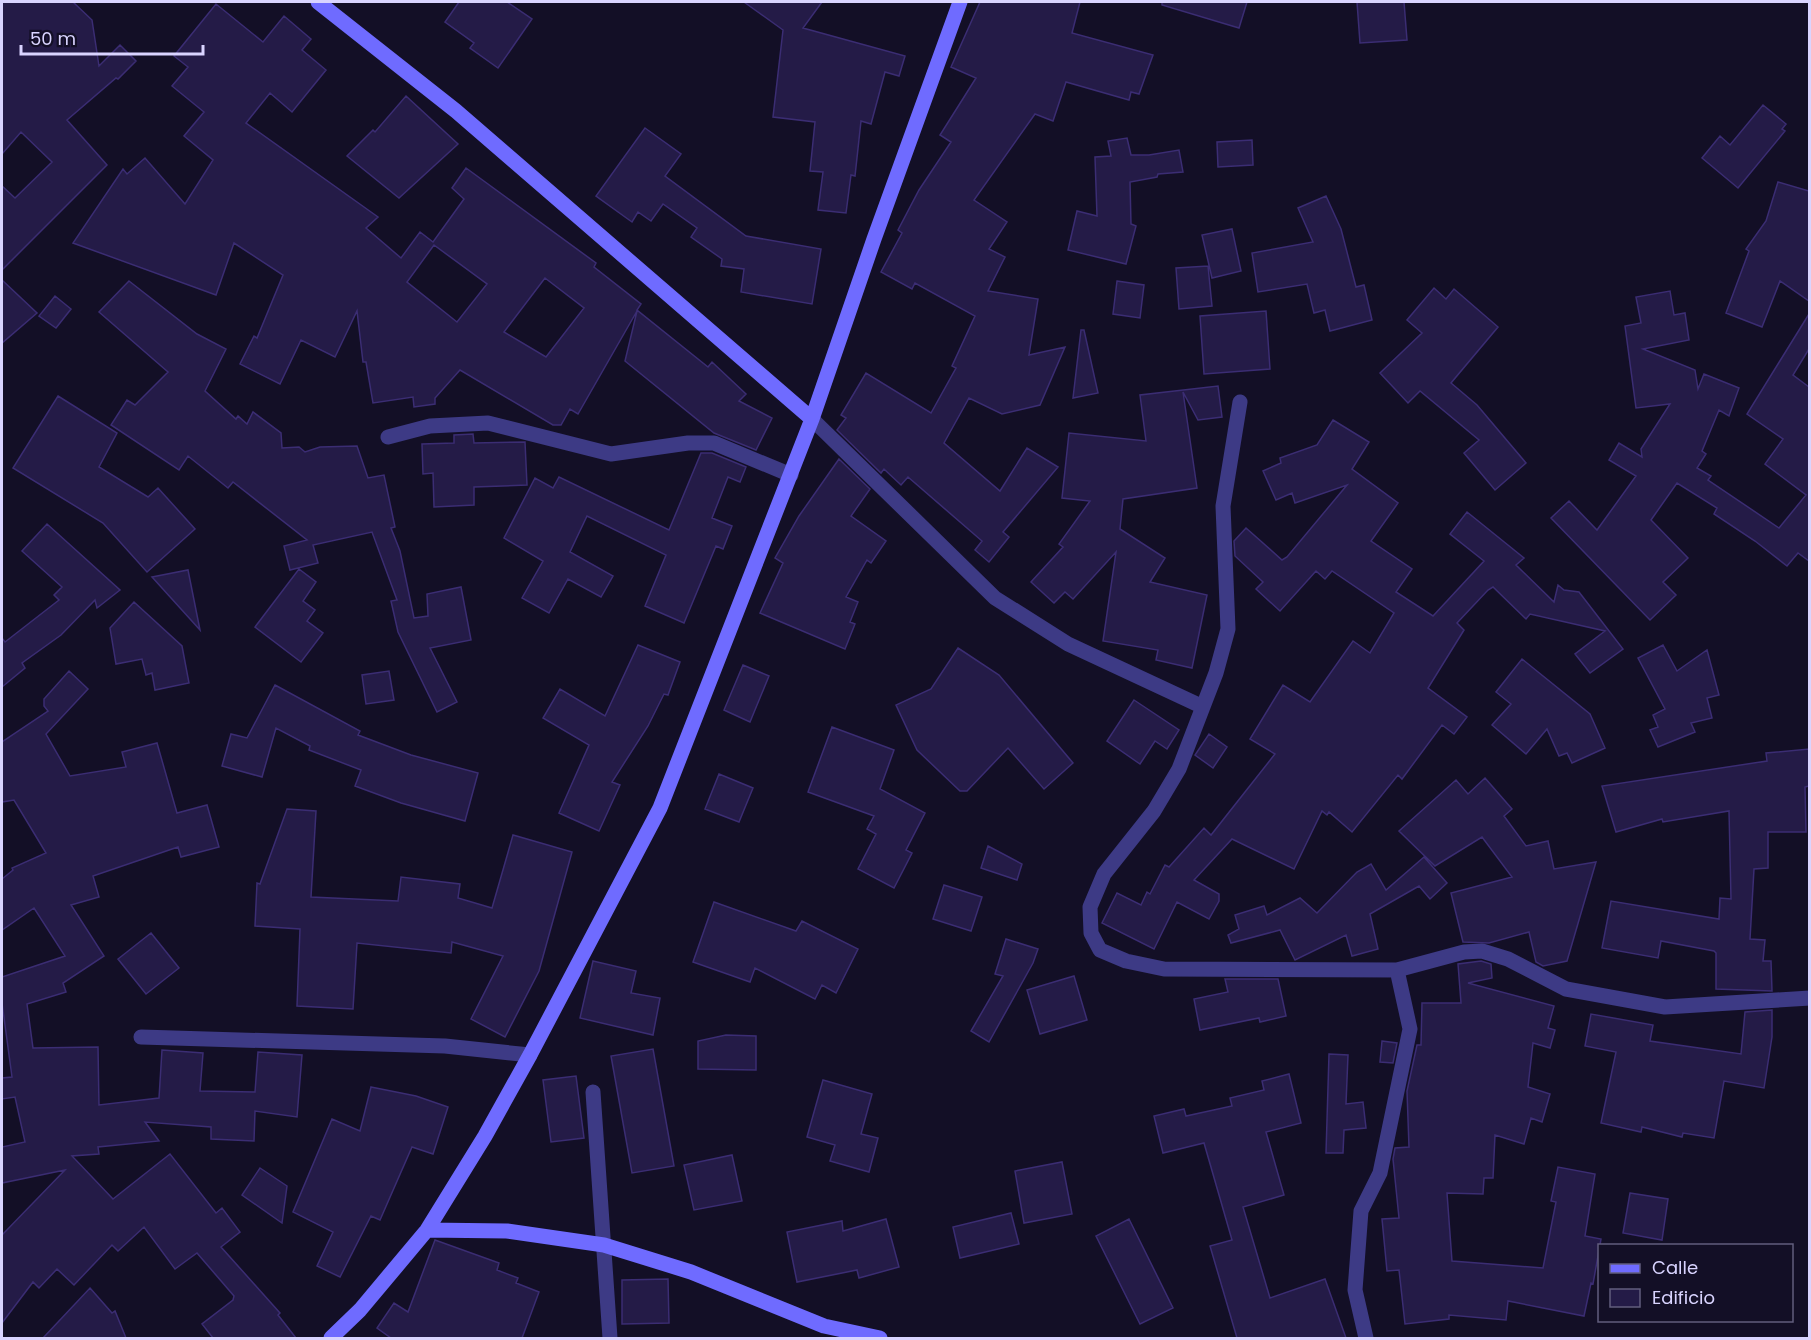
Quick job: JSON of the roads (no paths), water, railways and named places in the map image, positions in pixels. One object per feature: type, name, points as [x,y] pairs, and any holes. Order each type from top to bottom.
[{"type":"main road","points":[[318,2],[456,111],[812,419]]},
{"type":"main road","points":[[331,1338],[360,1310],[427,1230],[485,1136],[530,1055],[660,808],[791,476],[960,2]]},
{"type":"main road","points":[[427,1230],[507,1231],[604,1245],[691,1272],[824,1326],[880,1338]]},
{"type":"street","points":[[1240,402],[1223,506],[1228,629],[1216,673],[1179,769],[1154,811],[1104,874],[1090,906],[1091,933],[1100,950],[1126,961],[1164,969],[1397,969],[1464,952],[1482,951],[1508,959],[1566,989],[1665,1007],[1809,998]]},
{"type":"street","points":[[812,419],[995,598],[1068,644],[1202,706]]},
{"type":"street","points":[[388,437],[430,426],[488,423],[611,454],[688,443],[714,443],[791,476]]},
{"type":"street","points":[[1366,1338],[1355,1290],[1361,1211],[1380,1173],[1410,1029],[1397,969]]},
{"type":"street","points":[[141,1037],[445,1046],[530,1055]]},
{"type":"street","points":[[592,1092],[594,1144],[610,1338]]}]
